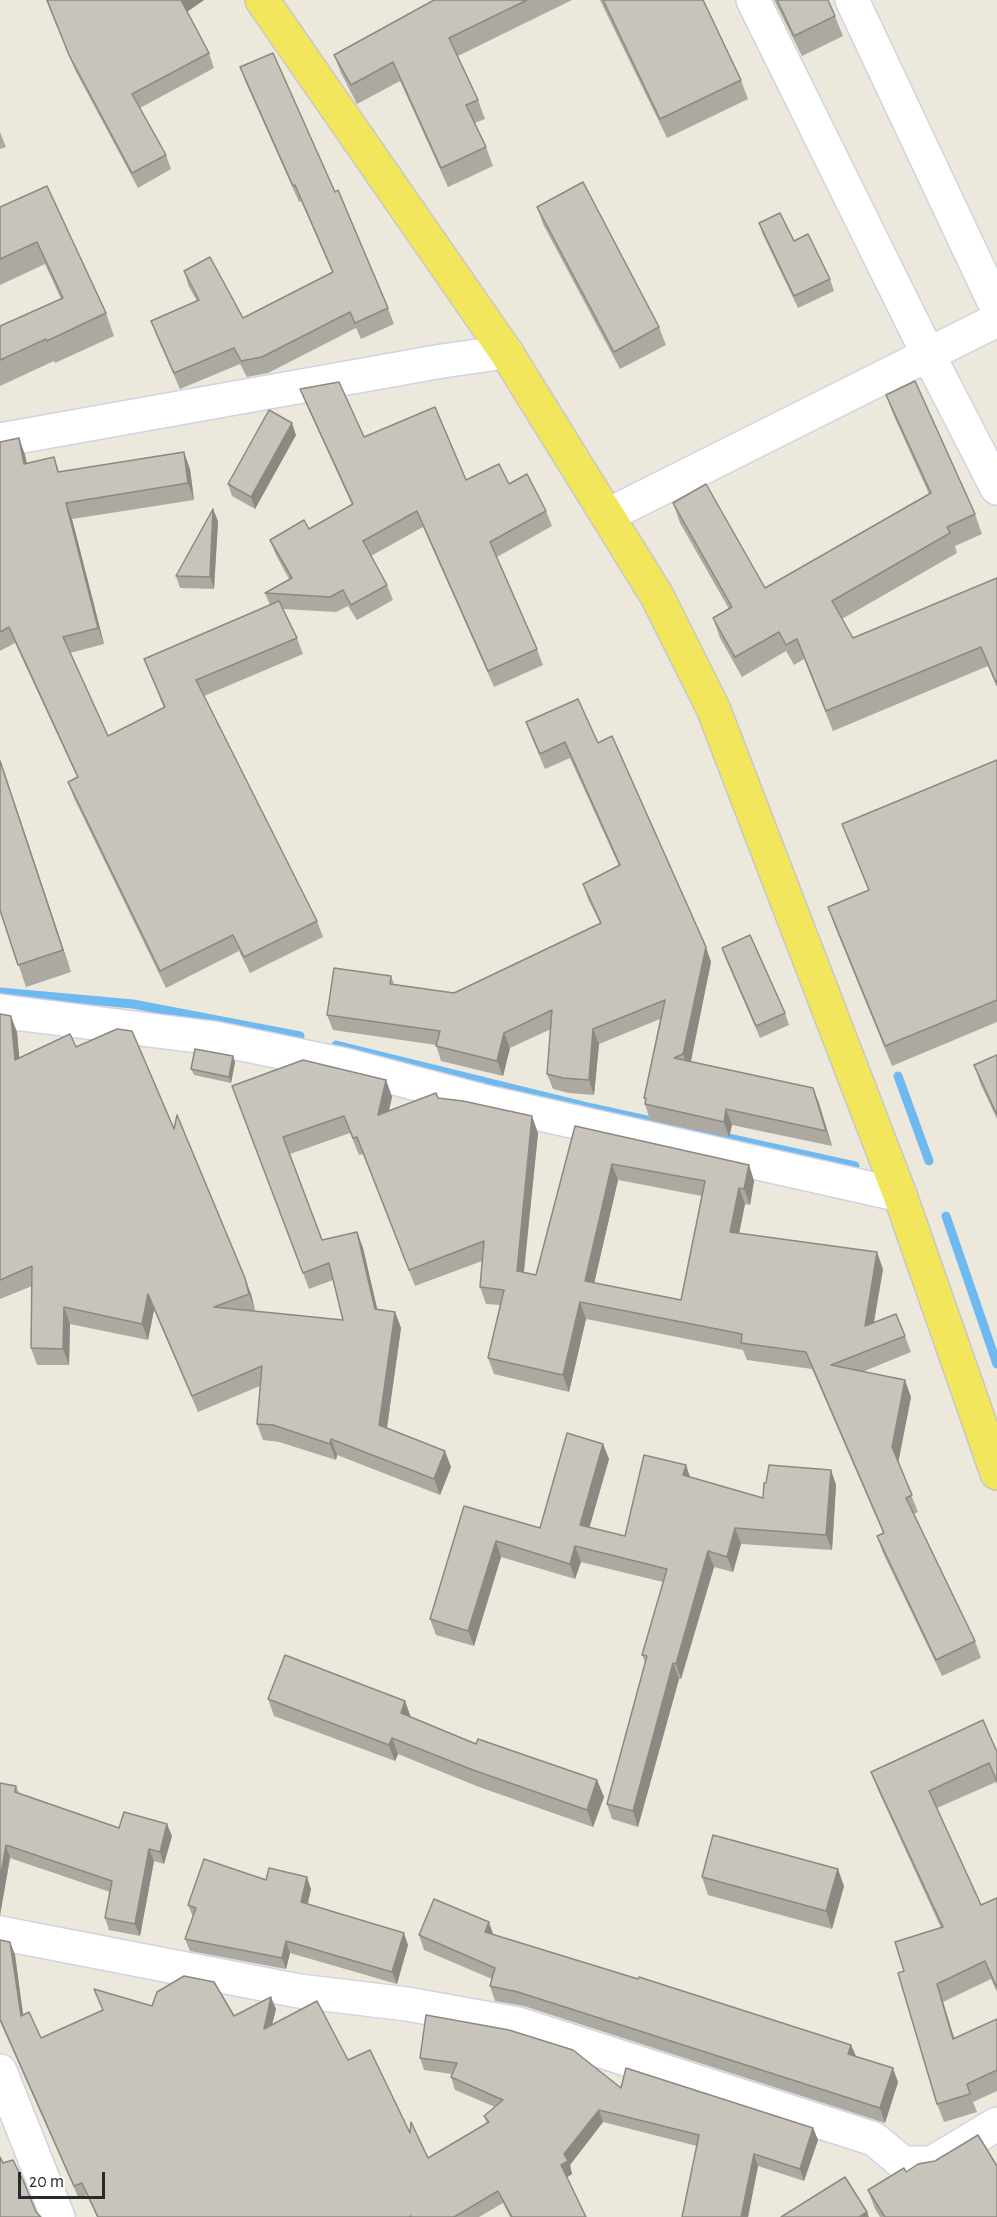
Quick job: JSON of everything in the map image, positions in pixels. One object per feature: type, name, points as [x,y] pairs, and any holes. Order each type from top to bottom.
[{"type":"main road","points":[[262,0],[506,352],[657,596],[713,708],[900,1195],[997,1473]]},
{"type":"street","points":[[753,0],[997,488]]},
{"type":"street","points":[[852,0],[989,272],[997,308]]},
{"type":"street","points":[[608,515],[997,320]]},
{"type":"street","points":[[0,440],[442,361],[506,352]]},
{"type":"street","points":[[0,1011],[213,1038],[345,1065],[482,1101],[900,1195]]},
{"type":"street","points":[[0,1933],[299,1990],[407,2004],[518,2024],[874,2139],[903,2163],[932,2163],[997,2124]]},
{"type":"street","points":[[0,2071],[58,2217]]},
{"type":"building","points":[[47,0],[181,0],[209,53],[132,94],[166,155],[132,173],[69,55]]},
{"type":"building","points":[[434,0],[527,0],[449,38],[478,100],[466,105],[486,147],[441,168],[393,62],[351,85],[334,55]]},
{"type":"building","points":[[603,0],[703,0],[741,80],[660,119]]},
{"type":"building","points":[[777,0],[828,0],[835,16],[794,36]]},
{"type":"building","points":[[273,53],[335,192],[338,190],[388,308],[355,323],[350,312],[262,357],[241,361],[234,348],[174,373],[151,321],[199,300],[184,271],[210,257],[243,318],[333,272],[240,67]]},
{"type":"building","points":[[583,182],[659,327],[614,352],[537,207]]},
{"type":"building","points":[[47,186],[106,313],[0,360],[0,326],[63,298],[37,242],[0,259],[0,207]]},
{"type":"building","points":[[780,213],[794,241],[808,234],[830,279],[794,296],[759,223]]},
{"type":"building","points":[[915,381],[975,514],[947,527],[950,533],[832,601],[853,638],[997,578],[997,685],[981,647],[826,711],[797,639],[786,645],[779,632],[735,657],[713,618],[732,607],[673,503],[706,484],[765,588],[931,493],[886,395]]},
{"type":"building","points":[[339,382],[364,437],[435,407],[466,480],[499,464],[509,484],[527,474],[546,511],[490,542],[537,649],[488,671],[417,511],[363,541],[387,585],[351,605],[343,590],[330,597],[265,593],[292,578],[270,540],[304,520],[309,529],[353,504],[300,389]]},
{"type":"building","points":[[269,410],[292,423],[251,497],[228,484]]},
{"type":"building","points":[[19,438],[24,464],[54,457],[58,472],[184,452],[188,483],[66,503],[98,628],[63,637],[108,736],[165,707],[144,659],[279,601],[297,638],[196,680],[317,921],[244,957],[233,935],[160,971],[68,782],[78,777],[9,627],[0,632],[0,442]]},
{"type":"building","points":[[213,509],[210,577],[176,576]]},
{"type":"building","points":[[578,699],[598,743],[612,736],[706,947],[683,1054],[674,1058],[813,1088],[826,1131],[726,1109],[724,1122],[645,1104],[646,1098],[644,1098],[665,1000],[593,1029],[589,1080],[547,1074],[552,1010],[504,1033],[497,1061],[436,1046],[440,1031],[327,1015],[334,968],[391,976],[390,984],[454,993],[601,923],[583,884],[620,865],[565,742],[540,754],[526,722]]},
{"type":"building","points":[[997,760],[997,1000],[885,1046],[828,907],[869,890],[842,824]]},
{"type":"building","points":[[0,761],[63,950],[18,965],[0,910]]},
{"type":"building","points":[[750,935],[785,1013],[756,1026],[722,948]]},
{"type":"building","points":[[0,1014],[11,1016],[15,1060],[70,1034],[76,1047],[117,1029],[132,1031],[174,1129],[177,1115],[245,1278],[249,1294],[214,1307],[343,1320],[329,1263],[303,1273],[232,1086],[303,1060],[386,1080],[378,1115],[436,1093],[438,1098],[532,1116],[517,1271],[536,1275],[575,1126],[749,1165],[744,1189],[739,1188],[730,1232],[877,1252],[865,1326],[896,1314],[905,1336],[831,1365],[905,1380],[892,1447],[912,1495],[906,1498],[975,1641],[936,1660],[877,1536],[884,1533],[806,1352],[741,1343],[742,1334],[580,1302],[563,1375],[488,1358],[504,1290],[480,1287],[484,1241],[409,1270],[357,1137],[353,1138],[344,1116],[283,1137],[322,1240],[357,1232],[375,1309],[395,1312],[379,1425],[445,1451],[434,1479],[331,1439],[330,1444],[273,1425],[257,1424],[262,1366],[192,1396],[148,1294],[142,1324],[64,1307],[63,1349],[31,1348],[32,1266],[0,1280]],"holes":[[[612,1164],[705,1181],[681,1300],[585,1281]]]},
{"type":"building","points":[[195,1049],[233,1056],[229,1077],[191,1069]]},
{"type":"building","points":[[997,1055],[997,1115],[974,1065]]},
{"type":"building","points":[[567,1433],[603,1444],[580,1525],[625,1536],[644,1455],[686,1465],[683,1475],[763,1498],[769,1465],[831,1470],[826,1535],[735,1528],[727,1557],[708,1551],[676,1664],[673,1663],[633,1811],[607,1804],[647,1656],[642,1655],[667,1569],[575,1546],[570,1564],[496,1541],[468,1631],[430,1619],[464,1506],[540,1528]]},
{"type":"building","points":[[285,1655],[405,1701],[401,1713],[476,1744],[478,1739],[597,1780],[587,1810],[473,1770],[392,1738],[389,1745],[268,1699]]},
{"type":"building","points":[[983,1720],[997,1752],[997,1781],[989,1763],[929,1791],[981,1905],[997,1898],[997,1988],[985,1961],[937,1984],[953,2039],[997,2019],[997,2070],[967,2084],[970,2094],[937,2104],[898,1973],[904,1971],[895,1942],[943,1927],[871,1772]]},
{"type":"building","points":[[0,1783],[16,1786],[15,1792],[119,1828],[124,1812],[167,1824],[160,1852],[149,1849],[135,1924],[105,1918],[112,1881],[6,1845],[0,1879]]},
{"type":"building","points":[[713,1835],[838,1869],[826,1911],[702,1877]]},
{"type":"building","points":[[204,1859],[266,1880],[269,1868],[307,1877],[301,1902],[404,1933],[392,1972],[286,1941],[282,1958],[185,1939],[196,1908],[188,1905]]},
{"type":"building","points":[[434,1899],[489,1922],[485,1932],[638,1979],[639,1977],[851,2045],[848,2054],[893,2068],[880,2108],[518,1992],[490,1986],[495,1968],[419,1935]]},
{"type":"building","points":[[0,1940],[10,1942],[21,2016],[29,2012],[41,2038],[103,2010],[94,1989],[152,2006],[157,1992],[184,1976],[214,1982],[234,2016],[271,1997],[264,2029],[317,2001],[348,2060],[370,2050],[410,2133],[411,2122],[428,2158],[489,2122],[484,2116],[503,2100],[451,2077],[457,2063],[420,2058],[426,2015],[509,2030],[573,2050],[621,2088],[626,2068],[813,2128],[800,2169],[754,2154],[741,2217],[682,2217],[699,2135],[599,2110],[564,2154],[568,2161],[561,2165],[586,2217],[512,2217],[498,2191],[454,2217],[98,2217],[82,2183],[74,2186],[0,2019]]},
{"type":"building","points":[[978,2135],[997,2166],[997,2217],[885,2217],[868,2190],[904,2168],[906,2172],[918,2164],[935,2161]]},
{"type":"building","points":[[0,2157],[3,2163],[13,2160],[36,2212],[41,2217],[0,2217]]},
{"type":"building","points":[[845,2177],[867,2212],[859,2217],[781,2217]]},
{"type":"waterway","points":[[0,992],[133,1004],[300,1036]]},
{"type":"waterway","points":[[336,1045],[592,1108],[855,1166]]},
{"type":"waterway","points":[[898,1076],[929,1161]]},
{"type":"waterway","points":[[946,1216],[997,1364]]}]
